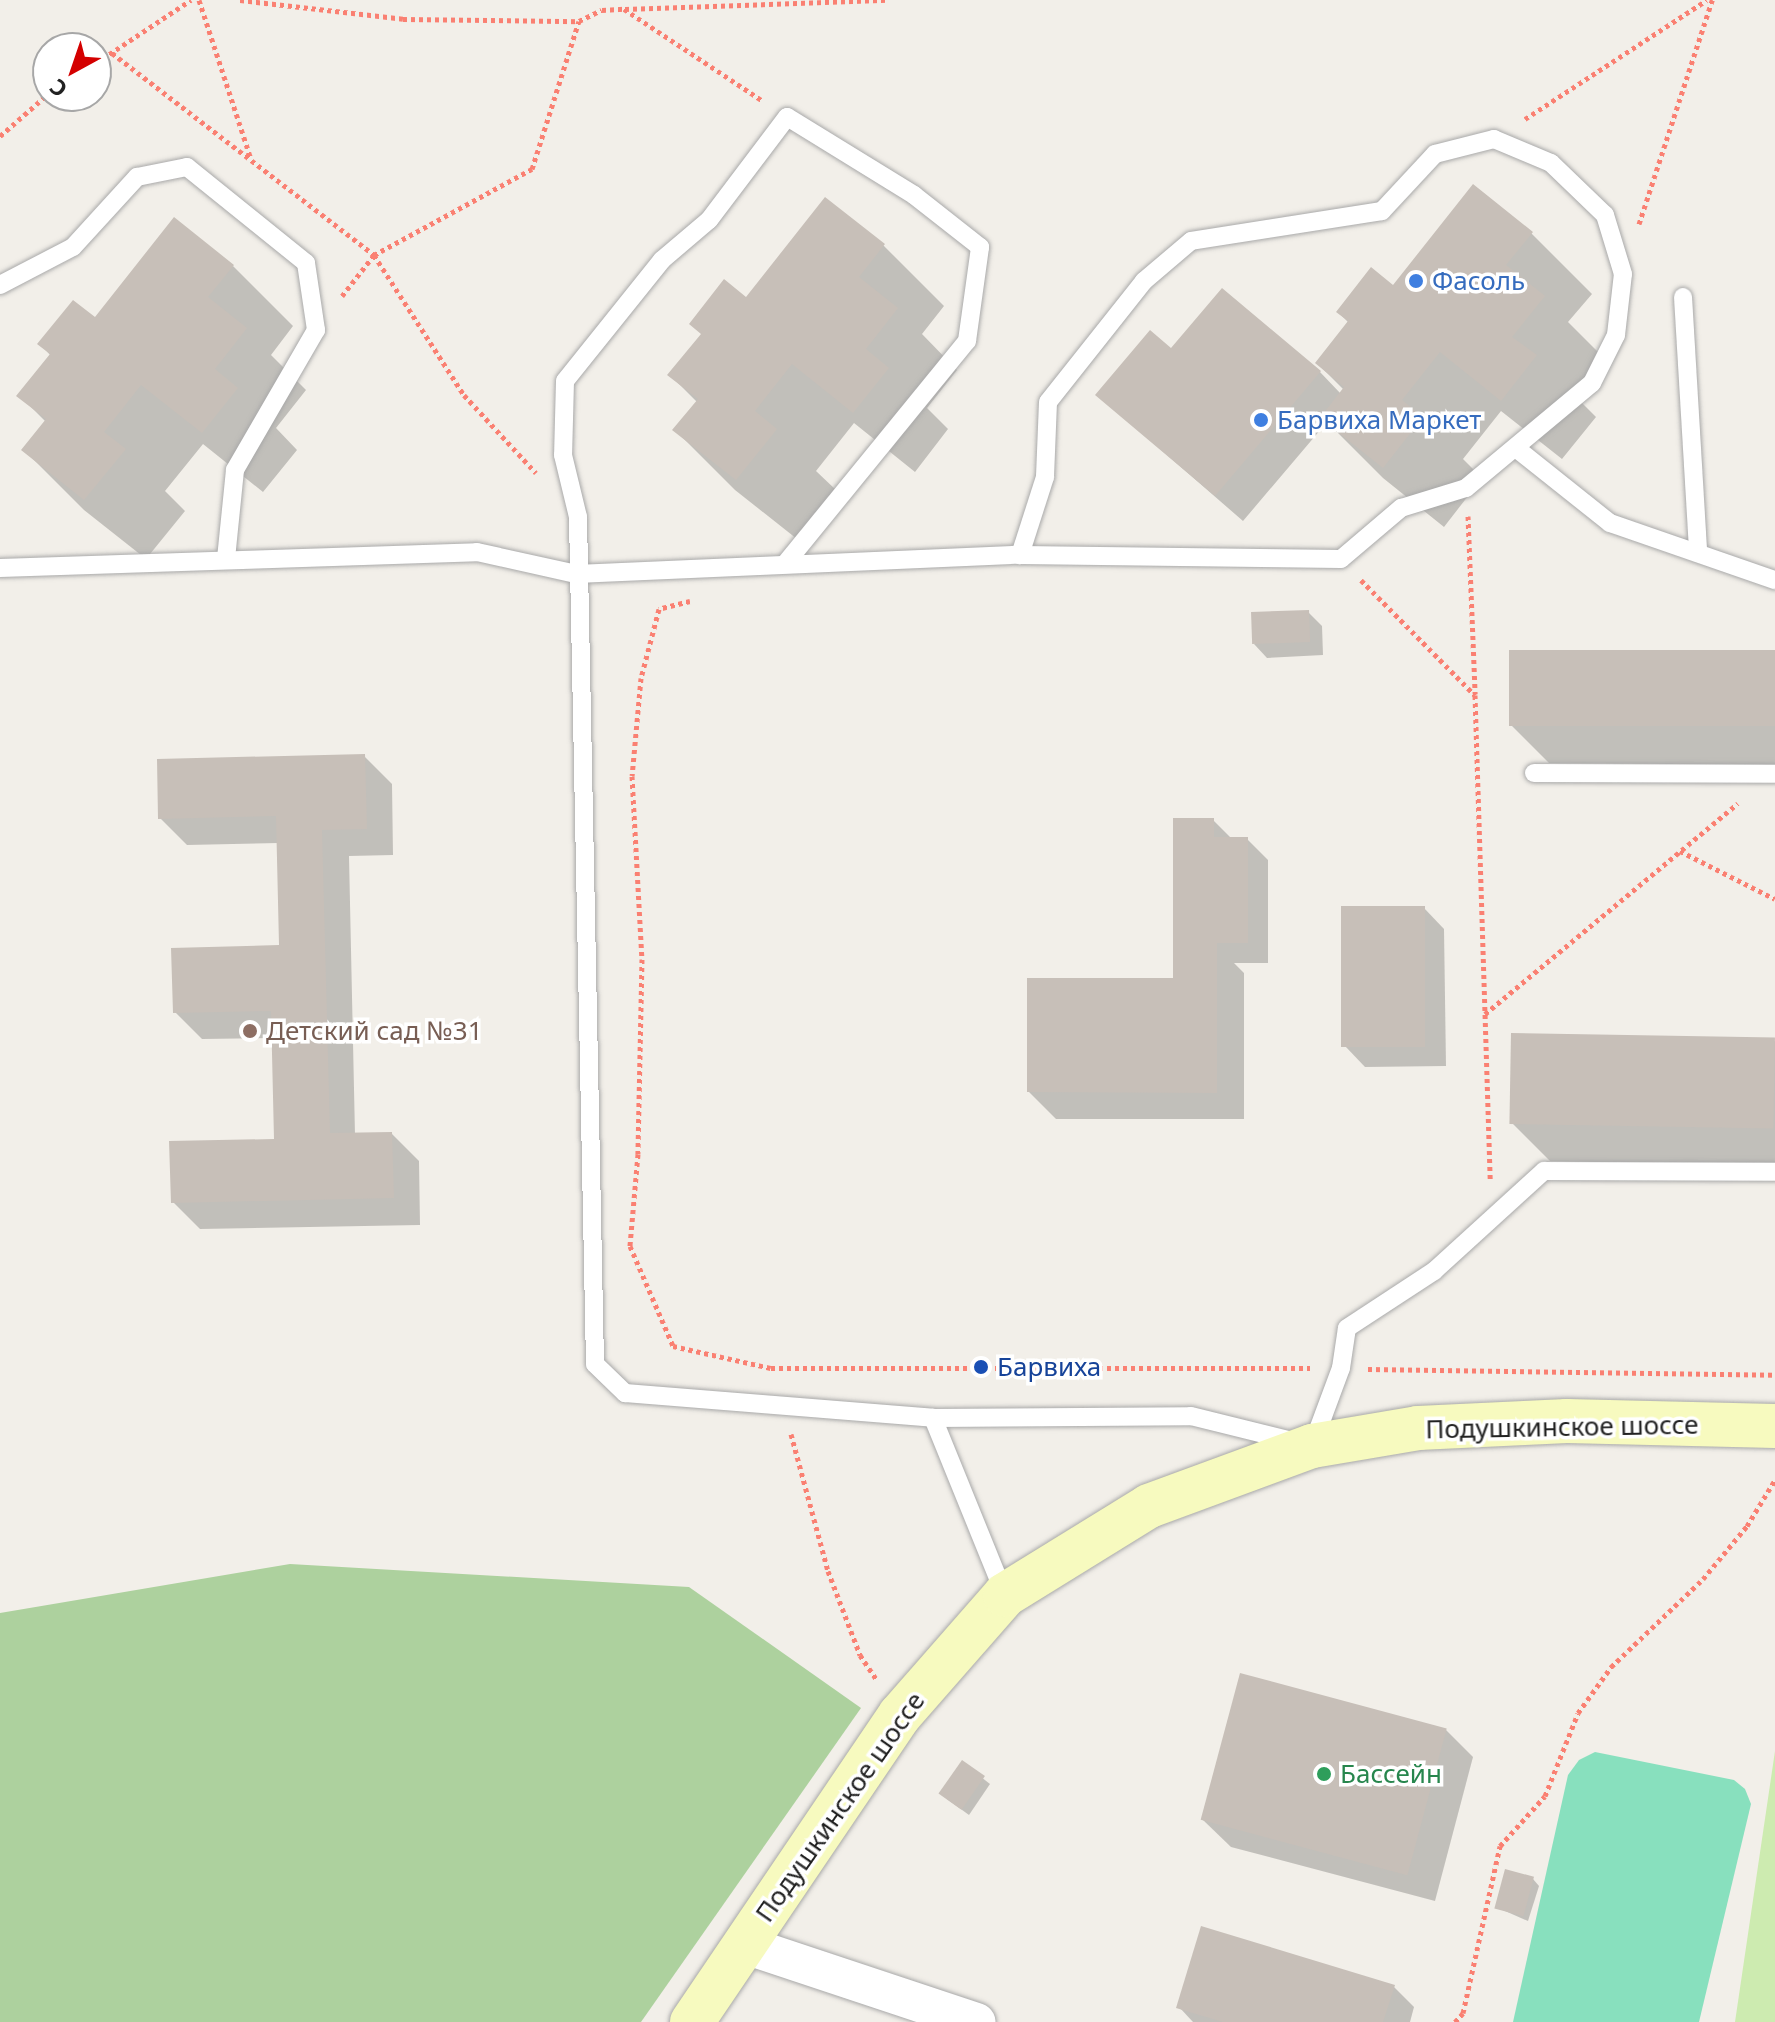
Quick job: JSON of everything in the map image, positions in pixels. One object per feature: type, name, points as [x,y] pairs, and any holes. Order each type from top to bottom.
[{"type":"main road","name":"Подушкинское шоссе","points":[[692,2022],[900,1715],[1005,1595],[1149,1506],[1312,1446],[1418,1428],[1567,1421],[1775,1426]]},
{"type":"street","points":[[745,1945],[977,2022]]},
{"type":"lane","points":[[785,564],[967,341],[980,247],[914,195],[787,117],[709,220],[662,260],[565,381],[563,455],[578,517],[576,574],[595,1364],[625,1393],[933,1418],[1191,1416],[1312,1446],[1341,1368],[1347,1328],[1434,1271],[1544,1171],[1775,1172]]},
{"type":"lane","points":[[0,568],[226,558],[477,552],[576,574],[1020,555],[1341,559],[1401,508],[1466,488],[1517,449],[1592,383],[1616,335],[1623,274],[1605,215],[1551,163],[1494,139],[1435,154],[1382,211],[1191,241],[1144,281],[1048,402],[1045,477],[1020,555]]},
{"type":"lane","points":[[0,285],[73,247],[137,177],[187,167],[306,263],[316,330],[235,470],[226,558]]},
{"type":"lane","points":[[1683,297],[1698,553]]},
{"type":"lane","points":[[1517,449],[1610,523],[1775,580]]},
{"type":"lane","points":[[1534,773],[1774,774]]},
{"type":"lane","points":[[933,1418],[1005,1595]]},
{"type":"path","points":[[191,0],[112,53],[374,255],[464,395],[578,517]]},
{"type":"path","points":[[199,0],[252,161]]},
{"type":"path","points":[[240,0],[403,19],[579,21],[602,10],[888,0]]},
{"type":"path","points":[[1494,139],[1709,0]]},
{"type":"path","points":[[1623,274],[1709,0]]},
{"type":"path","points":[[624,9],[787,117]]},
{"type":"path","points":[[316,330],[374,255],[532,169],[579,21]]},
{"type":"path","points":[[0,136],[32,108]]},
{"type":"path","points":[[1466,488],[1491,1216]]},
{"type":"path","points":[[1341,559],[1475,695]]},
{"type":"path","points":[[696,599],[659,609],[641,678],[632,776],[642,959],[638,1154],[630,1246],[673,1346],[771,1368],[1341,1368],[1775,1375]]},
{"type":"path","points":[[1485,1014],[1774,774]]},
{"type":"path","points":[[1680,851],[1775,899]]},
{"type":"path","points":[[771,1368],[828,1571],[860,1655],[900,1715]]},
{"type":"path","points":[[1455,2022],[1463,2013],[1500,1846],[1545,1796],[1578,1713],[1611,1667],[1659,1626],[1721,1558],[1775,1480]]},
{"type":"green space","points":[[290,1564],[689,1587],[861,1708],[641,2022],[0,2022],[0,1613]]},
{"type":"green space","points":[[1775,1751],[1775,2022],[1735,2022]]},
{"type":"green space","points":[[1595,1752],[1734,1780],[1745,1789],[1751,1804],[1699,2022],[1513,2022],[1568,1775],[1579,1760]]},
{"type":"building","points":[[1473,184],[1533,232],[1506,265],[1545,296],[1512,337],[1537,355],[1501,401],[1440,352],[1402,400],[1423,417],[1383,468],[1320,418],[1344,387],[1315,363],[1348,321],[1336,312],[1371,267],[1393,285]]},
{"type":"building","points":[[825,197],[885,244],[859,277],[898,308],[866,349],[889,368],[853,413],[792,364],[755,411],[777,429],[736,480],[672,430],[698,399],[667,375],[701,334],[689,324],[724,279],[746,297]]},
{"type":"building","points":[[174,217],[234,265],[208,297],[247,328],[215,369],[238,388],[202,433],[141,385],[104,432],[126,449],[84,500],[21,450],[46,419],[16,396],[50,354],[37,344],[73,300],[95,317]]},
{"type":"building","points":[[1222,288],[1321,371],[1215,496],[1095,395],[1150,330],[1171,348]]},
{"type":"building","points":[[1309,610],[1310,642],[1252,644],[1251,612]]},
{"type":"building","points":[[1509,650],[1775,650],[1775,726],[1509,726]]},
{"type":"building","points":[[365,754],[367,829],[322,830],[330,1133],[392,1132],[394,1198],[171,1203],[169,1141],[274,1139],[271,1011],[173,1013],[171,948],[279,945],[276,816],[158,819],[157,759]]},
{"type":"building","points":[[1173,818],[1214,818],[1214,837],[1248,837],[1248,943],[1217,943],[1217,1093],[1027,1092],[1027,978],[1173,978]]},
{"type":"building","points":[[1341,906],[1425,906],[1425,1047],[1341,1047]]},
{"type":"building","points":[[1511,1033],[1775,1038],[1773,1129],[1509,1124]]},
{"type":"building","name":"Бассейн","points":[[1240,1673],[1447,1728],[1407,1875],[1201,1820]]},
{"type":"building","points":[[962,1760],[985,1776],[961,1810],[938,1794]]},
{"type":"building","points":[[1505,1869],[1534,1877],[1523,1916],[1494,1909]]},
{"type":"building","points":[[1201,1926],[1395,1985],[1383,2022],[1223,2022],[1176,2008]]},
{"type":"place","name":"Фасоль","points":[[1416,281]]},
{"type":"place","name":"Барвиха Маркет","points":[[1261,420]]},
{"type":"place","name":"Детский сад №31","points":[[250,1031]]},
{"type":"place","name":"Барвиха","points":[[981,1367]]},
{"type":"place","name":"Бассейн","points":[[1324,1774]]}]
